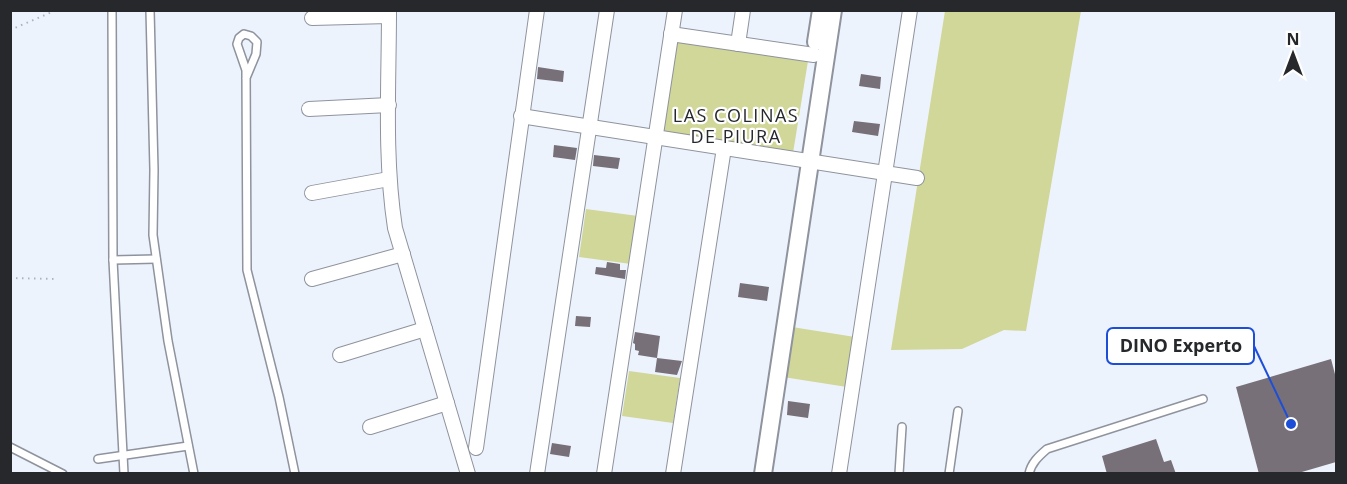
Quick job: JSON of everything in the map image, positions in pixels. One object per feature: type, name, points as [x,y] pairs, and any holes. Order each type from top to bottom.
[{"type":"street","points":[[476,448],[537,10]]},
{"type":"street","points":[[537,474],[607,10]]},
{"type":"street","points":[[604,474],[675,10]]},
{"type":"street","points":[[738,44],[743,10]]},
{"type":"street","points":[[763,474],[805,160],[814,55],[821,10]]},
{"type":"street","points":[[754,474],[832,10]]},
{"type":"street","points":[[839,474],[910,10]]},
{"type":"street","points":[[312,18],[389,14],[389,179],[395,228],[468,474]]},
{"type":"street","points":[[672,34],[814,55]]},
{"type":"street","points":[[309,109],[389,105]]},
{"type":"street","points":[[521,116],[917,178]]},
{"type":"street","points":[[672,474],[724,148]]},
{"type":"street","points":[[312,193],[389,179]]},
{"type":"street","points":[[312,279],[403,254]]},
{"type":"street","points":[[340,355],[425,329]]},
{"type":"street","points":[[370,427],[447,403]]},
{"type":"lane","points":[[112,10],[113,260],[124,474]]},
{"type":"lane","points":[[150,10],[154,171],[153,235],[168,341],[194,474]]},
{"type":"lane","points":[[246,78],[258,48],[255,39],[244,34],[237,41],[237,48],[245,65],[246,78],[248,270],[295,474]]},
{"type":"lane","points":[[113,260],[156,259]]},
{"type":"lane","points":[[1029,474],[1036,459],[1047,449],[1203,399]]},
{"type":"lane","points":[[949,474],[958,411]]},
{"type":"lane","points":[[899,474],[902,427]]},
{"type":"lane","points":[[98,459],[188,446]]},
{"type":"lane","points":[[10,447],[63,474]]},
{"type":"path","points":[[10,30],[52,12]]},
{"type":"path","points":[[10,278],[58,279]]},
{"type":"green space","points":[[945,11],[1081,11],[1026,331],[1004,330],[962,349],[891,350]]},
{"type":"green space","points":[[677,40],[808,61],[793,153],[662,133]]},
{"type":"green space","points":[[586,209],[638,216],[631,264],[579,257]]},
{"type":"green space","points":[[792,327],[855,337],[847,387],[783,377]]},
{"type":"green space","points":[[629,371],[680,378],[673,423],[622,416]]},
{"type":"building","points":[[538,67],[564,71],[563,82],[537,79]]},
{"type":"building","points":[[861,74],[881,77],[880,89],[859,86]]},
{"type":"building","points":[[854,121],[880,124],[878,136],[852,132]]},
{"type":"building","points":[[554,145],[577,148],[575,160],[553,157]]},
{"type":"building","points":[[594,155],[620,158],[618,169],[593,166]]},
{"type":"building","points":[[607,262],[620,264],[620,270],[626,270],[625,279],[595,274],[596,267],[606,268]]},
{"type":"building","points":[[740,283],[769,287],[767,301],[738,297]]},
{"type":"building","points":[[576,316],[591,317],[590,327],[575,326]]},
{"type":"building","points":[[635,332],[660,336],[657,358],[638,355],[639,351],[635,350],[633,343]]},
{"type":"building","points":[[657,358],[682,361],[677,375],[655,372]]},
{"type":"building","points":[[1331,359],[1336,378],[1336,462],[1295,474],[1259,474],[1236,387]]},
{"type":"building","points":[[788,401],[810,404],[808,418],[787,415]]},
{"type":"building","points":[[1156,439],[1164,462],[1171,460],[1176,474],[1107,474],[1102,456]]},
{"type":"building","points":[[552,443],[571,446],[569,457],[550,454]]},
{"type":"place","name":"DINO Experto","points":[[1291,424]]},
{"type":"district","name":"LAS COLINAS DE PIURA","points":[[736,125]]}]
